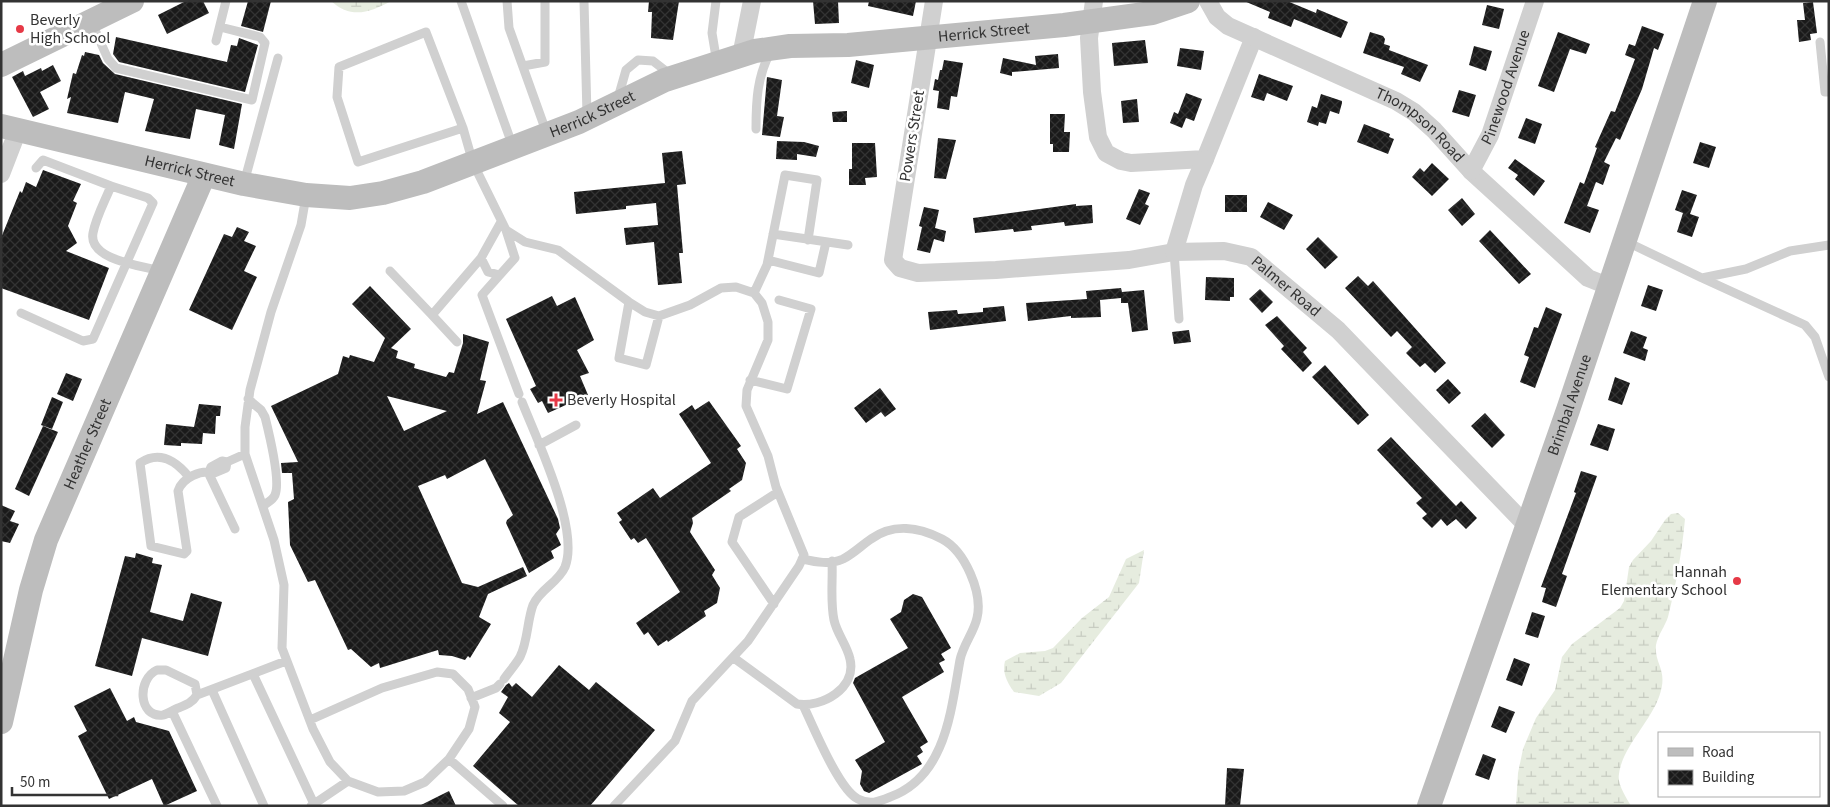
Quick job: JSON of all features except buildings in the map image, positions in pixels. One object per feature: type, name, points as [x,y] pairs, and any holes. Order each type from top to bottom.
[{"type":"street","points":[[1,65],[132,1]]},
{"type":"street","points":[[741,56],[752,1]]},
{"type":"street","name":"Powers Street","points":[[900,268],[893,260],[934,1]]},
{"type":"street","name":"Herrick Street","points":[[10,128],[244,184],[306,195],[350,198],[383,193],[423,182],[587,118],[673,77],[741,56],[790,46],[848,45],[928,38],[1093,11],[1152,14],[1188,1]]},
{"type":"street","name":"Thompson Road","points":[[1208,1],[1221,21],[1254,38],[1396,101],[1414,112],[1472,172],[1588,278],[1608,286]]},
{"type":"street","name":"Pinewood Avenue","points":[[1472,172],[1490,134],[1535,1]]},
{"type":"street","name":"Brimbal Avenue","points":[[1429,806],[1527,526],[1706,1]]},
{"type":"street","points":[[1093,11],[1089,38],[1092,92],[1098,137],[1106,153],[1120,161],[1131,162],[1205,158]]},
{"type":"street","points":[[1174,252],[1194,185],[1254,38]]},
{"type":"street","points":[[1,174],[10,128]]},
{"type":"street","name":"Heather Street","points":[[1,722],[31,590],[46,540],[204,175]]},
{"type":"street","name":"Palmer Road","points":[[900,268],[918,273],[996,270],[1129,260],[1174,252],[1224,252],[1251,257],[1338,330],[1527,526]]},
{"type":"lane","points":[[216,41],[226,1]]},
{"type":"lane","points":[[461,1],[513,147]]},
{"type":"lane","points":[[507,1],[508,28],[548,134]]},
{"type":"lane","points":[[523,66],[545,62],[545,1]]},
{"type":"lane","points":[[584,1],[587,118]]},
{"type":"lane","points":[[716,1],[712,33],[717,63]]},
{"type":"lane","points":[[91,21],[108,59],[116,68],[252,100],[265,43],[260,37],[220,27]]},
{"type":"lane","points":[[463,128],[358,162],[337,97],[339,67],[426,32],[463,128],[473,163],[504,226],[515,258],[482,295],[539,445],[565,521],[565,565],[558,579],[536,598],[520,656],[502,682],[496,688],[472,698]]},
{"type":"lane","points":[[1820,42],[1825,92],[1829,92]]},
{"type":"lane","points":[[756,129],[756,101],[762,68],[772,49]]},
{"type":"lane","points":[[244,184],[278,58]]},
{"type":"lane","points":[[21,313],[83,342],[94,339],[153,203],[148,198],[43,160],[36,168]]},
{"type":"lane","points":[[754,293],[768,260],[785,175],[817,180],[808,240]]},
{"type":"lane","points":[[111,186],[92,235],[94,245],[104,256],[161,271]]},
{"type":"lane","points":[[306,195],[301,225],[272,312],[248,399],[244,427],[246,454],[264,505],[284,585],[282,648],[286,661],[310,720],[330,762],[348,781],[378,792],[404,791],[425,782],[449,759],[469,729],[475,708],[468,688],[453,674],[438,672],[382,688],[310,720]]},
{"type":"lane","points":[[432,315],[481,258],[504,226]]},
{"type":"lane","points":[[504,226],[525,242],[558,250],[645,312],[659,316],[690,305],[722,288],[736,287],[754,293],[762,303],[768,322],[768,340],[746,390],[746,406],[768,456],[778,492],[804,555],[774,604],[734,658],[692,701],[675,741],[614,806]]},
{"type":"lane","points":[[773,234],[848,245]]},
{"type":"lane","points":[[1625,241],[1805,325],[1815,338],[1829,377]]},
{"type":"lane","points":[[768,260],[819,273],[826,242]]},
{"type":"lane","points":[[1702,278],[1746,270],[1790,251],[1829,245]]},
{"type":"lane","points":[[1174,252],[1180,319]]},
{"type":"lane","points":[[481,258],[488,272],[500,275]]},
{"type":"lane","points":[[390,271],[456,342]]},
{"type":"lane","points":[[750,380],[787,389],[811,309],[780,300]]},
{"type":"lane","points":[[629,302],[619,358],[646,365],[659,316]]},
{"type":"lane","points":[[248,399],[261,410],[265,417],[277,481],[276,493],[272,500],[264,505]]},
{"type":"lane","points":[[539,445],[576,425]]},
{"type":"lane","points":[[189,477],[177,463],[168,458],[147,458],[140,463],[151,546],[179,555],[186,551],[178,491],[180,484],[189,477],[209,472],[214,473],[226,468],[227,462],[246,454]]},
{"type":"lane","points":[[209,472],[235,528]]},
{"type":"lane","points":[[774,604],[732,542],[739,517],[778,492]]},
{"type":"lane","points":[[802,559],[823,563],[843,559],[873,537],[891,529],[910,528],[927,532],[945,540],[962,558],[972,576],[978,598],[977,618],[961,658],[955,700],[936,755],[926,773],[895,796],[872,804],[856,799],[842,784],[803,705]]},
{"type":"lane","points":[[734,658],[797,704],[803,705],[824,701],[841,691],[850,673],[851,660],[839,636],[834,618],[832,562]]},
{"type":"lane","points":[[197,696],[195,684],[166,670],[150,673],[145,680],[143,701],[147,708],[156,714],[164,715],[192,702],[197,696],[286,661]]},
{"type":"lane","points":[[253,674],[312,805],[348,781]]},
{"type":"lane","points":[[212,690],[264,806]]},
{"type":"lane","points":[[172,711],[217,806]]},
{"type":"lane","points":[[449,759],[503,806]]},
{"type":"green space","points":[[331,1],[391,1],[375,9],[353,12],[338,7]]},
{"type":"green space","points":[[1678,513],[1685,519],[1674,593],[1668,617],[1656,645],[1657,658],[1662,674],[1662,688],[1655,706],[1625,755],[1619,774],[1624,795],[1631,806],[1516,806],[1518,773],[1523,749],[1536,718],[1555,690],[1562,657],[1572,644],[1620,608],[1624,601],[1629,567],[1633,560],[1651,541],[1665,520],[1671,514]]},
{"type":"green space","points":[[1144,550],[1139,583],[1061,683],[1039,696],[1014,692],[1006,677],[1005,661],[1020,653],[1045,651],[1053,648],[1082,618],[1109,597],[1126,559]]},
{"type":"place","name":"Beverly High School","points":[[20,29]]},
{"type":"place","name":"Beverly Hospital","points":[[556,400]]},
{"type":"place","name":"Hannah Elementary School","points":[[1737,581]]}]
